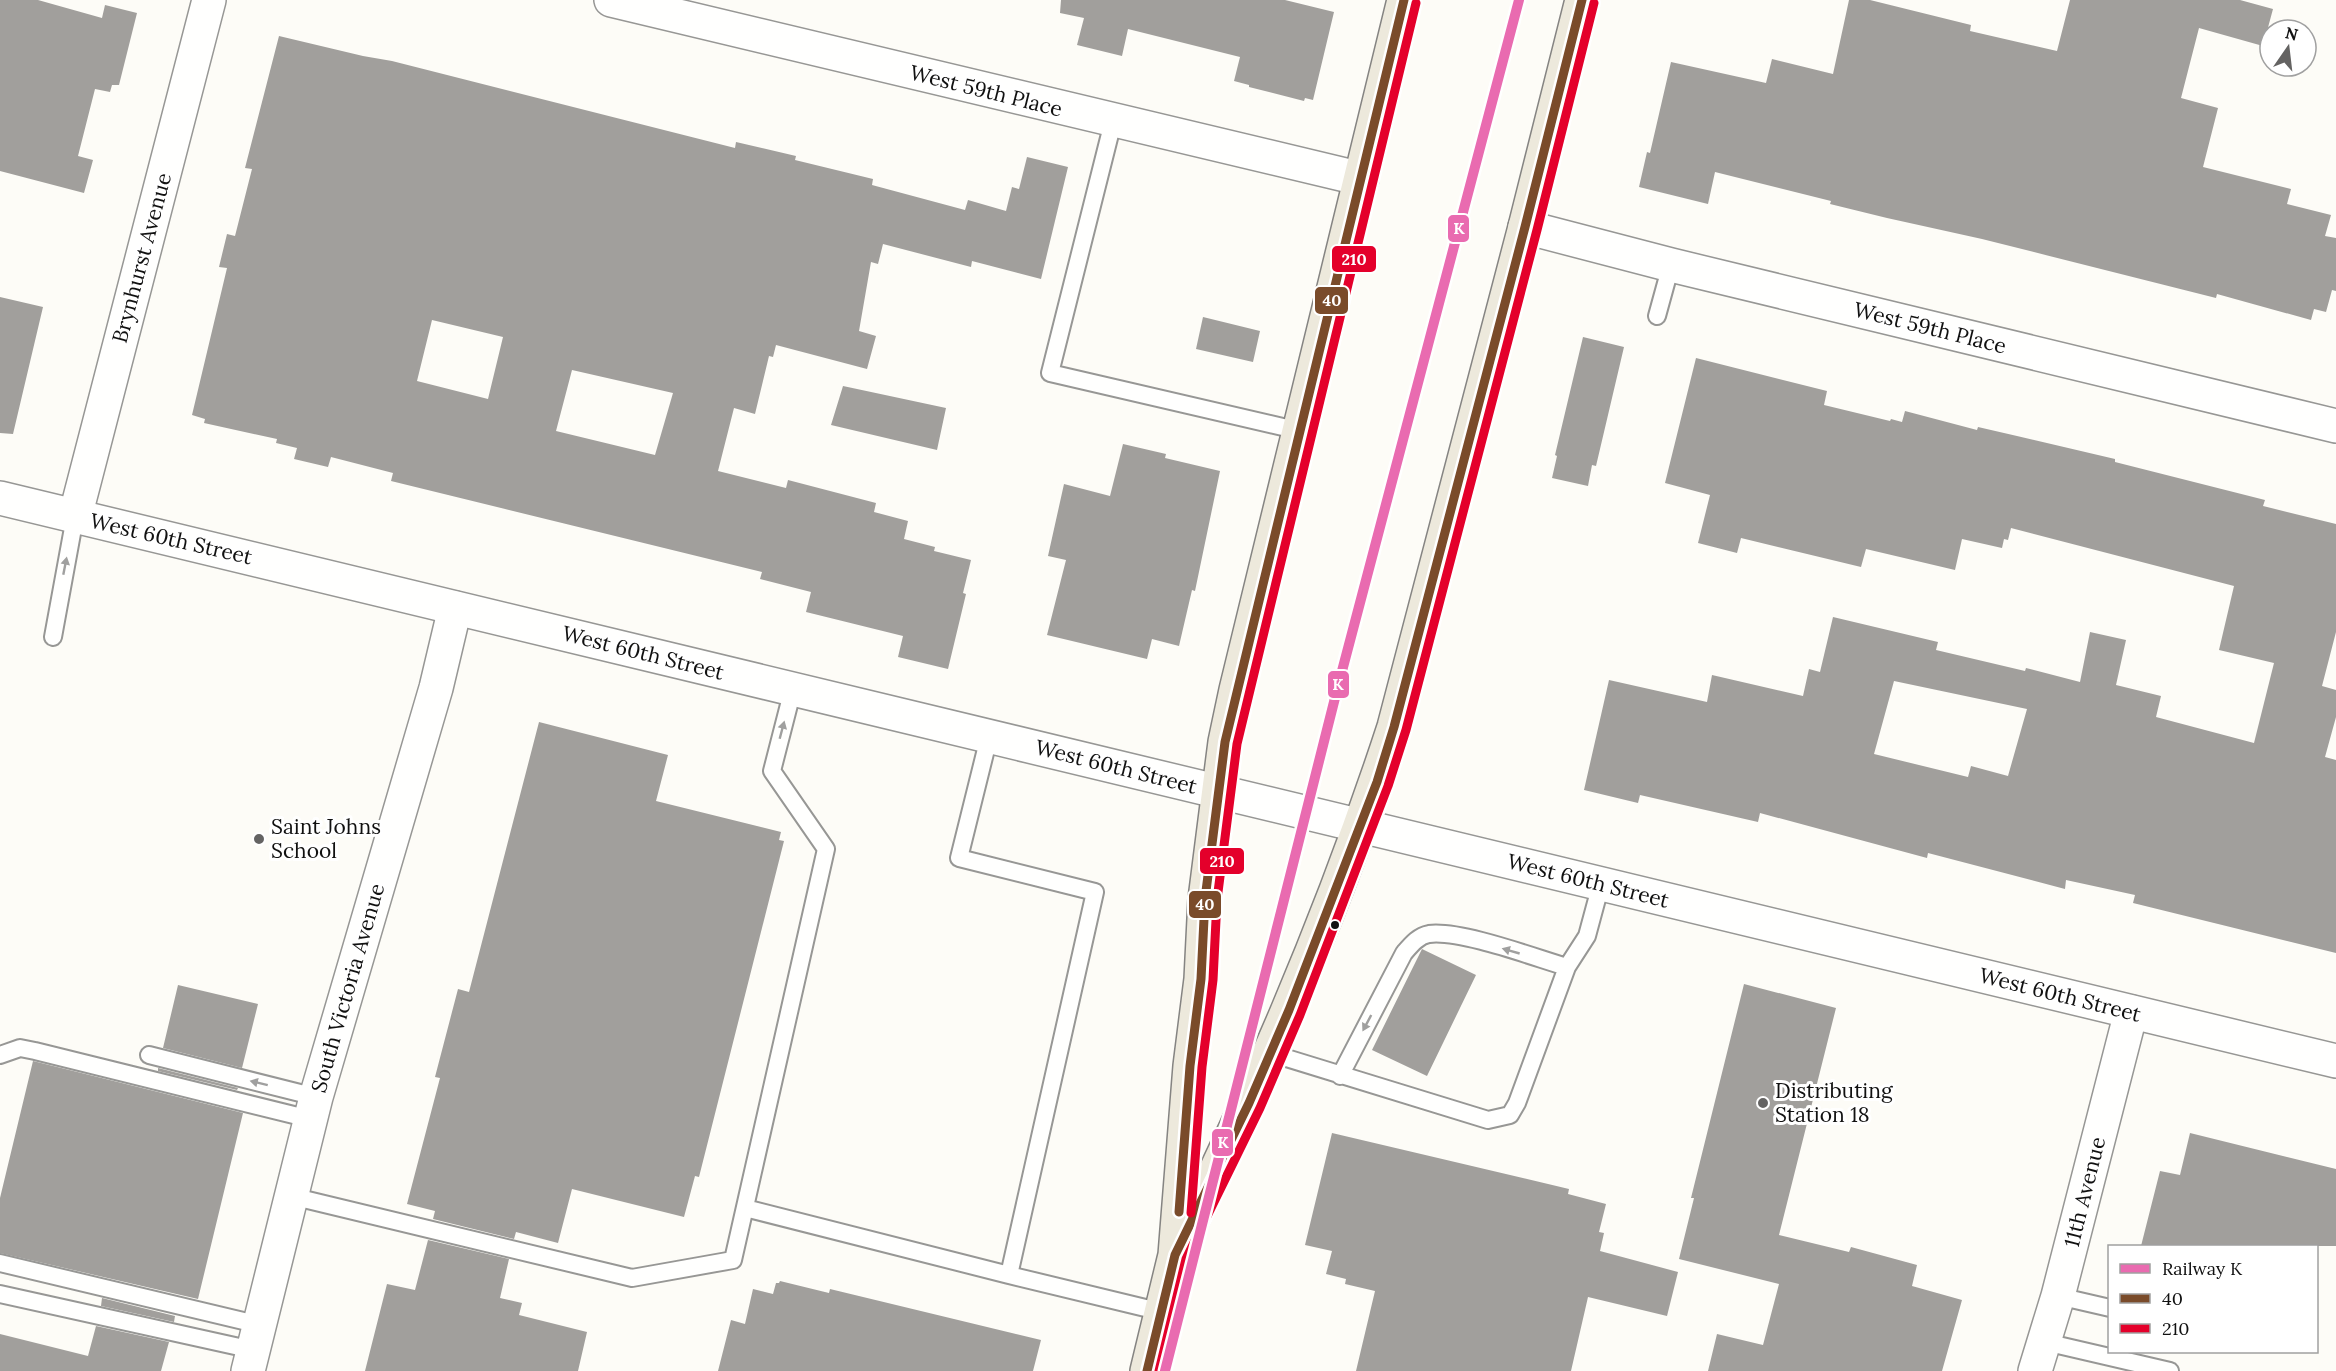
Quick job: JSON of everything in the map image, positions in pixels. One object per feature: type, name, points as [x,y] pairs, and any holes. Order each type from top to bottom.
[{"type":"main road","points":[[1147,1371],[1175,1255],[1190,1066],[1201,979],[1205,898],[1218,792],[1236,690],[1404,0]]},
{"type":"main road","points":[[1175,1255],[1249,1103],[1336,891],[1377,782],[1394,727],[1582,0]]},
{"type":"street","name":"Brynhurst Avenue","points":[[75,517],[209,0]]},
{"type":"street","name":"West 59th Place","points":[[611,0],[1113,122],[1362,179]]},
{"type":"street","name":"West 59th Place","points":[[1525,227],[1671,265],[2336,426]]},
{"type":"street","name":"West 60th Street","points":[[0,498],[2336,1061]]},
{"type":"street","name":"South Victoria Avenue","points":[[254,1349],[313,1108],[436,688],[455,608]]},
{"type":"street","name":"11th Avenue","points":[[2040,1356],[2058,1296],[2131,1012]]},
{"type":"lane","points":[[1113,122],[1050,373],[1300,431]]},
{"type":"lane","points":[[1658,316],[1671,265]]},
{"type":"lane","points":[[53,636],[75,517]]},
{"type":"lane","points":[[291,1196],[632,1278],[733,1260],[826,849],[772,771],[793,689]]},
{"type":"lane","points":[[989,736],[959,858],[1095,892],[1009,1275]]},
{"type":"lane","points":[[1270,1053],[1488,1120],[1510,1114],[1518,1103],[1567,967],[1587,936],[1601,884]]},
{"type":"lane","points":[[1340,1076],[1404,953],[1415,940],[1421,937],[1428,934],[1453,934],[1567,967]]},
{"type":"lane","points":[[0,1054],[20,1048],[313,1108]]},
{"type":"lane","points":[[149,1055],[313,1108]]},
{"type":"lane","points":[[745,1208],[1162,1312]]},
{"type":"lane","points":[[0,1263],[254,1349]]},
{"type":"lane","points":[[0,1294],[254,1349]]},
{"type":"lane","points":[[2058,1296],[2108,1308]]},
{"type":"lane","points":[[2040,1356],[2170,1371]]},
{"type":"building","points":[[0,0],[38,0],[102,18],[105,5],[137,13],[119,85],[112,85],[110,92],[95,89],[78,156],[93,160],[84,193],[0,171]]},
{"type":"building","points":[[1061,0],[1285,0],[1334,12],[1313,100],[1305,98],[1304,101],[1234,81],[1240,57],[1128,29],[1122,56],[1077,45],[1084,18],[1060,13]]},
{"type":"building","points":[[1849,0],[1870,0],[1971,25],[1970,31],[2057,51],[2070,0],[2240,0],[2273,9],[2271,18],[2258,18],[2258,45],[2199,28],[2181,98],[2218,108],[2203,167],[2291,189],[2287,204],[2331,215],[2325,236],[2336,238],[2336,291],[2332,290],[2326,312],[2314,309],[2311,320],[2217,294],[2216,298],[1982,239],[1830,204],[1831,201],[1715,172],[1708,204],[1639,187],[1647,152],[1650,153],[1671,62],[1766,83],[1772,59],[1833,74]]},
{"type":"building","points":[[279,36],[392,61],[735,148],[736,142],[796,156],[795,160],[873,179],[872,185],[965,210],[968,200],[1006,211],[1012,187],[1019,189],[1027,157],[1068,167],[1041,279],[972,261],[971,267],[883,244],[878,264],[871,262],[859,331],[876,336],[867,369],[776,345],[773,357],[769,356],[755,414],[734,408],[718,471],[786,488],[788,480],[876,503],[874,512],[908,521],[904,539],[935,547],[934,551],[971,560],[963,593],[966,594],[948,669],[898,657],[903,636],[806,612],[811,592],[760,579],[762,572],[391,481],[393,473],[331,457],[328,467],[294,459],[297,448],[276,443],[277,439],[204,423],[205,419],[192,415],[227,268],[219,267],[227,234],[235,236],[252,169],[245,168]],"holes":[[[432,320],[503,337],[488,399],[417,381]],[[572,370],[673,393],[655,455],[556,431]]]},
{"type":"building","points":[[0,297],[43,307],[13,434],[0,433]]},
{"type":"building","points":[[1203,317],[1260,331],[1253,362],[1196,349]]},
{"type":"building","points":[[1583,337],[1624,347],[1596,466],[1592,465],[1588,486],[1552,478],[1557,456],[1555,455]]},
{"type":"building","points":[[1696,358],[1827,391],[1824,405],[1902,422],[1905,411],[1977,430],[1978,427],[2017,436],[2115,459],[2115,462],[2265,500],[2263,506],[2336,524],[2336,632],[2322,686],[2336,690],[2336,717],[2325,757],[2336,760],[2336,953],[2133,903],[2135,895],[2066,880],[2065,889],[1928,853],[1927,858],[1760,813],[1758,822],[1640,795],[1638,803],[1584,790],[1609,680],[1707,702],[1712,675],[1803,696],[1809,669],[1820,672],[1833,617],[1938,642],[1936,650],[2025,671],[2026,668],[2080,682],[2090,632],[2126,640],[2116,685],[2161,696],[2156,717],[2254,743],[2274,663],[2219,650],[2234,586],[2011,528],[2008,540],[2004,539],[2002,548],[1962,539],[1955,570],[1866,549],[1861,567],[1741,538],[1737,553],[1698,543],[1710,495],[1665,483]],"holes":[[[1894,681],[2027,709],[2008,776],[1971,766],[1968,777],[1874,754]]]},
{"type":"building","points":[[843,386],[946,408],[937,450],[831,425]]},
{"type":"building","points":[[1123,444],[1166,454],[1165,458],[1220,471],[1195,591],[1192,590],[1179,646],[1152,639],[1147,659],[1047,635],[1066,560],[1048,556],[1064,484],[1110,496]]},
{"type":"building","points":[[539,722],[668,755],[656,801],[781,832],[779,840],[784,841],[699,1177],[695,1176],[684,1217],[572,1189],[558,1243],[516,1232],[514,1239],[433,1219],[435,1211],[407,1204],[440,1078],[435,1077],[458,989],[469,992]]},
{"type":"building","points":[[1422,949],[1476,975],[1427,1076],[1372,1050]]},
{"type":"building","points":[[1744,984],[1836,1008],[1779,1235],[1849,1252],[1851,1247],[1917,1265],[1912,1286],[1962,1300],[1942,1371],[1708,1371],[1717,1334],[1763,1345],[1779,1284],[1679,1259],[1694,1198],[1691,1198]]},
{"type":"building","points":[[178,985],[258,1004],[242,1068],[163,1048]]},
{"type":"building","points":[[33,1061],[243,1113],[198,1299],[0,1253],[0,1198]]},
{"type":"building","points":[[158,1068],[238,1088],[237,1090],[158,1071]]},
{"type":"building","points":[[1332,1133],[1569,1189],[1568,1194],[1606,1204],[1599,1232],[1604,1233],[1600,1251],[1678,1272],[1667,1316],[1588,1297],[1571,1371],[1356,1371],[1375,1291],[1345,1284],[1346,1279],[1326,1274],[1332,1251],[1305,1245]]},
{"type":"building","points":[[2190,1133],[2336,1169],[2336,1246],[2141,1245],[2160,1171],[2180,1175]]},
{"type":"building","points":[[428,1240],[509,1259],[500,1298],[522,1303],[519,1315],[587,1332],[578,1371],[365,1371],[387,1284],[415,1290]]},
{"type":"building","points":[[780,1281],[829,1293],[830,1289],[1041,1340],[1033,1371],[718,1371],[731,1320],[745,1324],[753,1289],[773,1294],[776,1283]]},
{"type":"building","points":[[102,1298],[175,1316],[174,1322],[101,1306]]},
{"type":"building","points":[[96,1326],[169,1342],[161,1371],[0,1371],[0,1334],[88,1356]]},
{"type":"rail line","name":"K","points":[[1165,1371],[1337,690],[1519,0]]},
{"type":"transit line","name":"40","points":[[1179,1212],[1190,1066],[1201,979],[1205,899],[1225,742],[1404,0]]},
{"type":"transit line","name":"40","points":[[1147,1371],[1175,1255],[1249,1103],[1289,1010],[1377,782],[1394,727],[1582,0]]},
{"type":"transit line","name":"210","points":[[1191,1213],[1202,1067],[1213,980],[1217,900],[1237,744],[1416,3]]},
{"type":"transit line","name":"210","points":[[1159,1371],[1186,1259],[1260,1108],[1300,1015],[1388,786],[1406,730],[1594,3]]},
{"type":"place","name":"Saint Johns School","points":[[259,839]]},
{"type":"place","name":"Distributing Station 18","points":[[1763,1103]]}]
